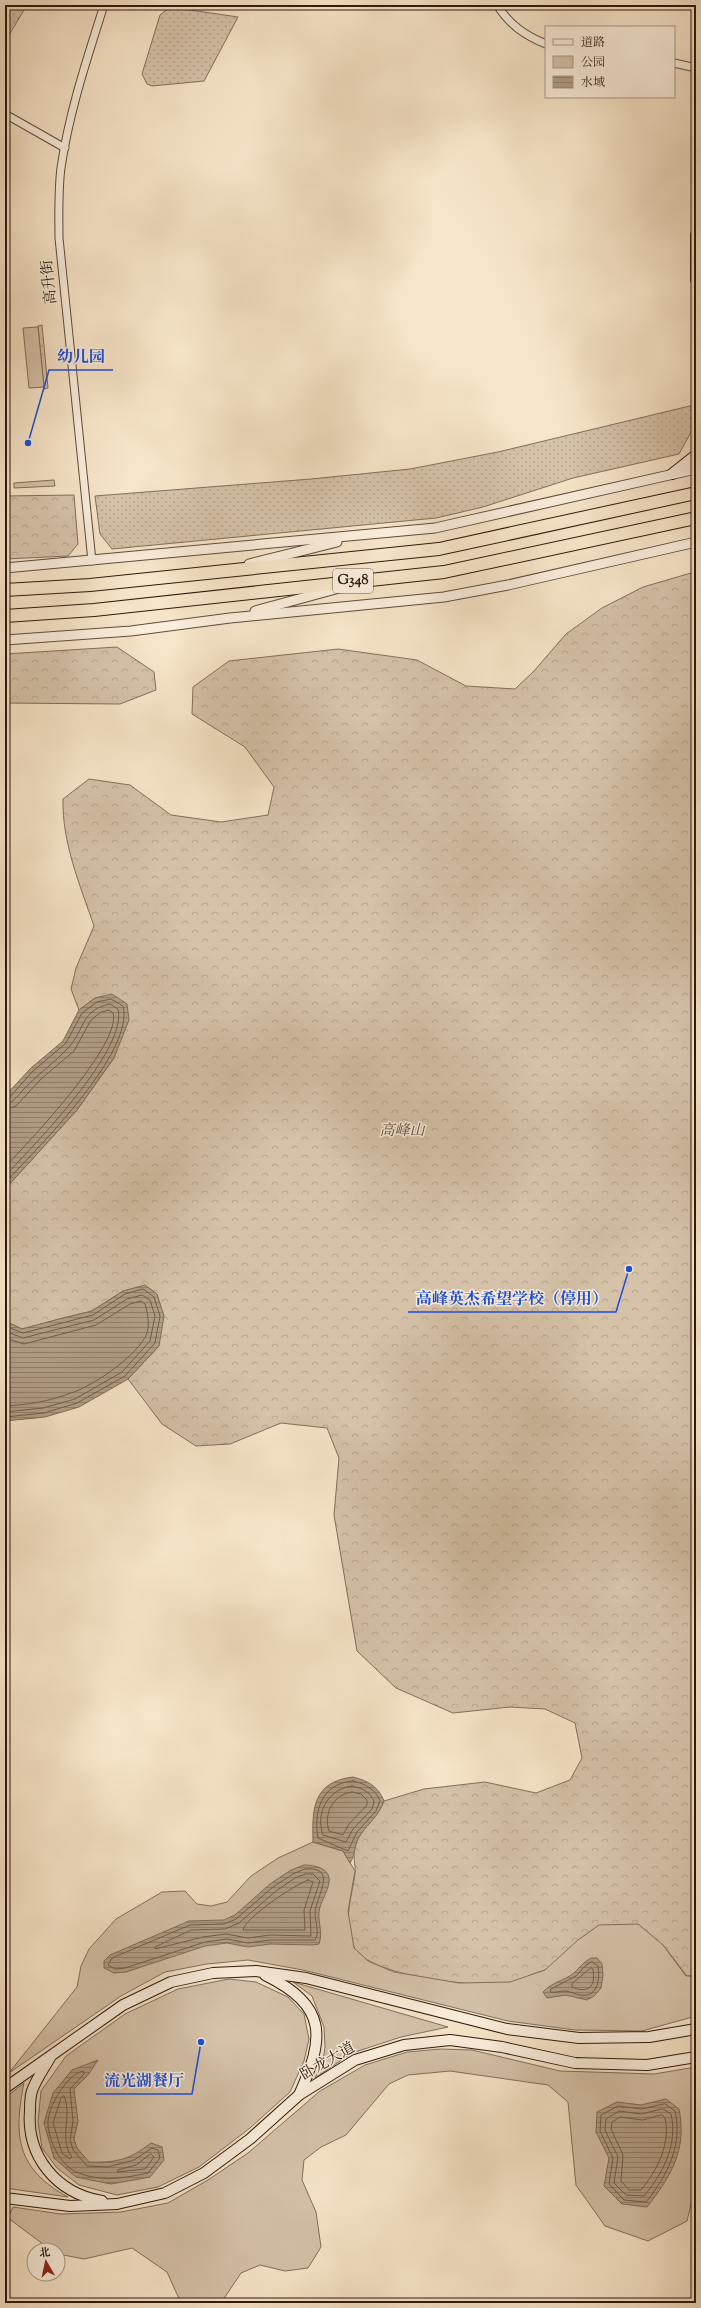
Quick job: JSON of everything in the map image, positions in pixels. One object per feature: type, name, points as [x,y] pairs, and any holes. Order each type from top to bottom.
[{"type":"highway","name":"G348","points":[[5,590],[90,585],[230,569],[439,549],[696,493]]},
{"type":"highway","name":"G348","points":[[5,616],[94,610],[465,568],[696,518]]},
{"type":"main road","points":[[696,235],[696,280]]},
{"type":"main road","points":[[672,474],[696,455]]},
{"type":"main road","points":[[5,2088],[53,2052],[123,2005],[171,1982],[213,1973],[256,1971],[306,1978],[507,2029],[579,2038],[649,2037],[696,2029]]},
{"type":"main road","points":[[256,1971],[288,1987],[305,2002],[315,2025],[318,2044],[315,2058],[299,2095]]},
{"type":"main road","name":"卧龙大道","points":[[5,2198],[70,2206],[117,2204],[165,2193],[204,2173],[250,2139],[299,2095],[355,2060],[404,2045],[450,2040],[502,2047],[576,2063],[647,2065],[696,2057]]},
{"type":"main road","points":[[53,2052],[32,2091],[29,2122],[34,2149],[48,2172],[72,2191],[92,2200],[117,2204]]},
{"type":"street","name":"高升街","points":[[92,561],[59,238],[59,187],[65,148],[77,93],[104,5]]},
{"type":"street","points":[[497,5],[515,28],[527,36],[545,44]]},
{"type":"street","points":[[675,63],[696,68]]},
{"type":"street","points":[[5,114],[65,148]]},
{"type":"street","points":[[5,568],[435,528],[696,469]]},
{"type":"street","points":[[230,569],[364,535]]},
{"type":"street","points":[[6,639],[131,631],[230,618],[444,597],[508,585],[696,542]]},
{"type":"street","points":[[230,618],[373,579]]},
{"type":"green space","points":[[5,5],[27,5],[9,35],[5,38]]},
{"type":"green space","points":[[170,7],[238,17],[204,81],[152,86],[147,84],[142,74],[160,15]]},
{"type":"green space","points":[[42,325],[48,388],[44,389],[38,326]]},
{"type":"green space","points":[[38,327],[44,387],[29,388],[23,328]]},
{"type":"green space","points":[[694,405],[696,423],[679,454],[573,478],[483,507],[436,518],[112,549],[100,534],[95,496],[311,479],[410,469],[498,452]]},
{"type":"green space","points":[[54,480],[55,486],[14,488],[14,483]]},
{"type":"green space","points":[[74,495],[78,544],[68,556],[5,559],[5,496]]},
{"type":"green space","name":"高峰山","points":[[691,573],[696,574],[696,1976],[687,1976],[663,1945],[560,1966],[511,1982],[476,1984],[427,1978],[402,1973],[381,1966],[364,1957],[354,1947],[350,1938],[348,1919],[355,1873],[354,1849],[357,1840],[377,1814],[384,1801],[424,1789],[485,1782],[536,1793],[570,1780],[582,1758],[575,1723],[545,1709],[510,1707],[453,1713],[396,1688],[357,1651],[334,1515],[339,1458],[327,1428],[281,1423],[230,1444],[196,1446],[162,1424],[128,1379],[159,1346],[123,1291],[92,1311],[22,1329],[5,1321],[5,1189],[77,1110],[114,1058],[95,998],[79,1010],[71,989],[76,968],[94,926],[73,864],[65,832],[63,799],[89,779],[130,785],[171,815],[221,822],[268,815],[274,787],[245,747],[192,714],[193,687],[229,661],[338,649],[417,660],[466,686],[515,689],[534,671],[566,634],[602,608],[643,587]]},
{"type":"green space","points":[[117,647],[154,672],[156,690],[120,704],[5,703],[5,654]]},
{"type":"green space","points":[[313,1842],[343,1851],[355,1871],[348,1911],[354,1948],[368,1961],[394,1972],[459,1983],[510,1982],[545,1970],[578,1940],[599,1925],[638,1924],[663,1945],[686,1976],[696,1976],[696,2016],[642,2031],[575,2030],[508,2021],[303,1970],[248,1960],[207,1964],[165,1972],[121,1996],[9,2073],[77,1987],[81,1966],[89,1949],[116,1919],[162,1892],[185,1891],[197,1904],[211,1906],[227,1902],[251,1876],[278,1858]]},
{"type":"green space","points":[[229,1979],[256,1982],[288,1997],[304,2014],[309,2039],[304,2061],[290,2092],[250,2128],[199,2167],[158,2187],[117,2195],[79,2185],[57,2168],[42,2148],[38,2122],[41,2091],[66,2056],[125,2014],[178,1989]]},
{"type":"green space","points":[[293,1982],[448,2027],[401,2037],[352,2053],[315,2078],[323,2060],[325,2047],[324,2027],[312,1996]]},
{"type":"green space","points":[[440,2049],[472,2050],[560,2071],[654,2074],[696,2067],[696,2183],[687,2221],[648,2241],[605,2226],[576,2185],[568,2102],[548,2085],[450,2071],[408,2075],[389,2084],[346,2135],[321,2147],[304,2160],[302,2180],[316,2212],[321,2247],[308,2268],[285,2271],[260,2265],[241,2273],[221,2303],[181,2303],[167,2272],[132,2248],[84,2259],[66,2256],[66,2242],[40,2242],[8,2218],[13,2207],[61,2214],[121,2212],[168,2203],[208,2180],[248,2153],[320,2091],[365,2065],[407,2052]]},
{"type":"green space","points":[[24,2083],[19,2120],[23,2150],[29,2163],[38,2175],[68,2197],[5,2188],[5,2098]]},
{"type":"water","points":[[112,994],[127,1004],[129,1020],[114,1058],[77,1110],[5,1189],[5,1096],[31,1068],[63,1041],[79,1010],[95,998]]},
{"type":"water","points":[[145,1285],[157,1294],[164,1316],[159,1346],[128,1379],[79,1407],[45,1417],[5,1421],[5,1321],[22,1329],[92,1311],[123,1291]]},
{"type":"water","points":[[353,1777],[363,1780],[376,1788],[384,1801],[376,1815],[359,1837],[350,1863],[343,1851],[313,1842],[313,1818],[318,1799],[323,1791],[330,1784]]},
{"type":"water","points":[[304,1865],[321,1868],[325,1870],[329,1877],[326,1893],[319,1912],[321,1936],[319,1944],[270,1944],[248,1947],[227,1943],[205,1946],[126,1972],[114,1973],[104,1968],[104,1961],[110,1955],[189,1921],[224,1920],[235,1915],[270,1884],[291,1870]]},
{"type":"water","points":[[591,1958],[597,1958],[602,1964],[603,1975],[601,1988],[594,1996],[587,2000],[566,1995],[547,1998],[543,1992],[554,1984],[570,1976]]},
{"type":"water","points":[[98,2060],[88,2075],[74,2089],[78,2121],[74,2139],[77,2148],[89,2162],[107,2162],[129,2157],[151,2143],[162,2147],[164,2160],[150,2177],[111,2184],[76,2177],[54,2158],[44,2123],[53,2093],[72,2070]]},
{"type":"water","points":[[666,2099],[679,2109],[681,2137],[675,2161],[664,2184],[647,2207],[622,2204],[604,2186],[609,2158],[596,2132],[597,2112],[617,2102],[641,2105]]},
{"type":"place","name":"幼儿园","points":[[28,443]]},
{"type":"place","name":"高峰英杰希望学校（停用）","points":[[629,1269]]},
{"type":"place","name":"流光湖餐厅","points":[[201,2042]]}]
